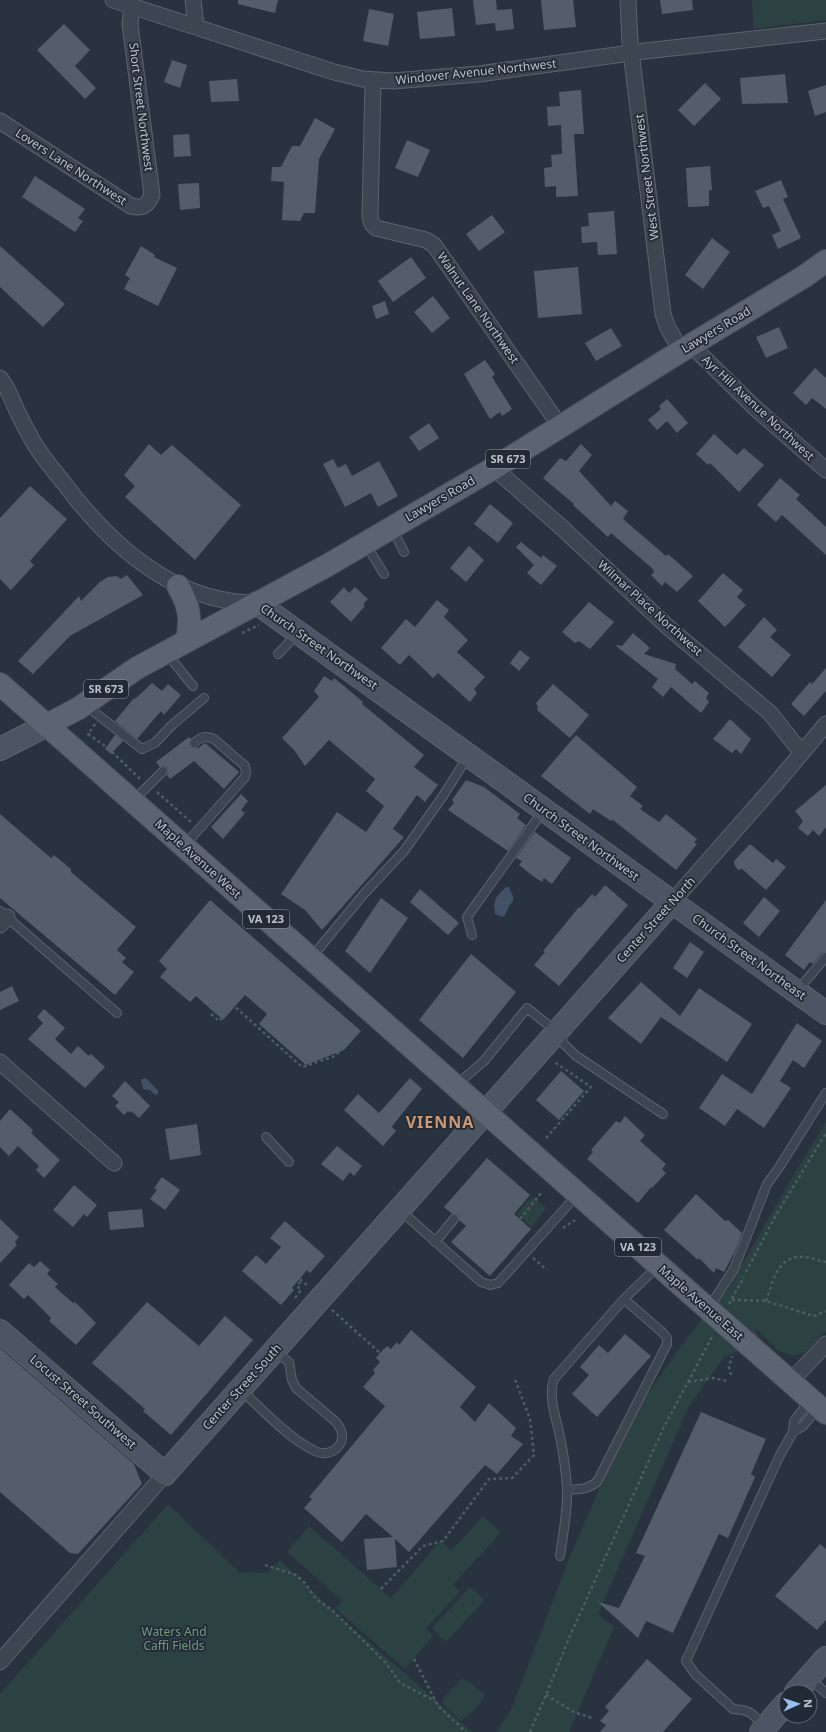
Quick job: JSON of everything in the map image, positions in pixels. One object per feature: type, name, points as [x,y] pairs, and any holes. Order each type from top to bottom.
[{"type":"main road","name":"Lawyers Road","points":[[46,725],[84,704],[118,680],[187,641],[261,612],[328,565],[494,468],[686,348],[805,276],[826,261]]},
{"type":"main road","points":[[178,586],[187,602],[190,616],[187,641]]},
{"type":"main road","name":"Maple Avenue West","points":[[0,684],[485,1113]]},
{"type":"main road","name":"Maple Avenue East","points":[[485,1113],[818,1407]]},
{"type":"street","name":"Windover Avenue Northwest","points":[[113,0],[142,5],[196,26],[334,72],[373,80],[393,82],[479,74],[826,31]]},
{"type":"street","points":[[193,0],[196,26]]},
{"type":"street","name":"West Street Northwest","points":[[628,0],[632,54],[663,314],[668,328],[686,348]]},
{"type":"street","name":"Short Street Northwest","points":[[142,5],[130,24],[152,195],[149,202],[144,206]]},
{"type":"street","name":"Walnut Lane Northwest","points":[[373,80],[370,217],[372,224],[376,228],[426,240],[434,245],[560,426]]},
{"type":"street","name":"Lovers Lane Northwest","points":[[0,121],[130,206],[137,208],[144,206]]},
{"type":"street","name":"Ayr Hill Avenue Northwest","points":[[686,348],[826,470]]},
{"type":"street","name":"Church Street Northwest","points":[[0,378],[8,389],[22,421],[38,450],[84,510],[106,534],[140,562],[178,586],[201,595],[261,612],[298,632],[672,902]]},
{"type":"street","name":"Wilmar Place Northwest","points":[[494,468],[560,526],[664,623],[770,713],[802,753]]},
{"type":"street","name":"Center Street North","points":[[485,1113],[774,786],[826,724]]},
{"type":"street","points":[[0,749],[46,725]]},
{"type":"street","name":"Church Street Northeast","points":[[672,902],[826,1013]]},
{"type":"street","points":[[0,1062],[114,1163]]},
{"type":"street","name":"Center Street South","points":[[0,1662],[485,1113]]},
{"type":"street","name":"Locust Street Southwest","points":[[0,1331],[166,1474]]},
{"type":"street","points":[[790,1382],[826,1344]]},
{"type":"street","points":[[803,1684],[826,1658]]},
{"type":"street","points":[[763,1730],[778,1712]]},
{"type":"lane","points":[[392,527],[404,552]]},
{"type":"lane","points":[[365,543],[384,574]]},
{"type":"lane","points":[[278,654],[298,632]]},
{"type":"lane","points":[[166,653],[194,686]]},
{"type":"lane","points":[[84,704],[142,749],[155,743],[172,725],[204,698]]},
{"type":"lane","points":[[184,846],[245,777],[246,772],[245,766],[214,739],[208,736],[202,737],[194,743]]},
{"type":"lane","points":[[311,959],[363,895],[404,851],[443,796],[468,755]]},
{"type":"lane","points":[[133,801],[163,771]]},
{"type":"lane","points":[[472,935],[467,917],[544,810]]},
{"type":"lane","points":[[2,918],[117,1013]]},
{"type":"lane","points":[[797,991],[826,957]]},
{"type":"lane","points":[[455,1086],[484,1061],[527,1008],[557,1032],[564,1044],[575,1055],[663,1114]]},
{"type":"lane","points":[[714,1315],[734,1269],[767,1184],[826,1093]]},
{"type":"lane","points":[[266,1137],[289,1162]]},
{"type":"lane","points":[[400,1210],[481,1282],[491,1285],[498,1283],[519,1261],[577,1194]]},
{"type":"lane","points":[[435,1242],[454,1219]]},
{"type":"lane","points":[[560,1556],[565,1522],[567,1490],[562,1443],[552,1397],[552,1386],[554,1379],[624,1299],[659,1266]]},
{"type":"lane","points":[[567,1490],[590,1488],[597,1482],[667,1344],[663,1333],[624,1299]]},
{"type":"lane","points":[[240,1390],[299,1441],[316,1452],[330,1453],[336,1449],[341,1441],[341,1428],[296,1388],[292,1380],[289,1362],[274,1351]]},
{"type":"lane","points":[[763,1730],[755,1717],[746,1709],[733,1709],[694,1674],[686,1661],[779,1457],[793,1432],[794,1421],[818,1407]]},
{"type":"path","points":[[237,636],[261,612]]},
{"type":"path","points":[[102,717],[88,734],[109,750],[135,775],[192,824]]},
{"type":"path","points":[[211,1014],[219,1021],[233,1005],[302,1067],[335,1056],[360,1030]]},
{"type":"path","points":[[546,1138],[591,1087],[551,1059]]},
{"type":"path","points":[[530,1732],[609,1547],[663,1429],[688,1382],[714,1315],[732,1300],[776,1215],[826,1133]]},
{"type":"path","points":[[520,1219],[542,1192]]},
{"type":"path","points":[[531,1256],[547,1270]]},
{"type":"path","points":[[766,1302],[776,1270],[785,1261],[804,1257],[826,1262]]},
{"type":"path","points":[[294,1300],[301,1290],[297,1286],[301,1280],[311,1290]]},
{"type":"path","points":[[732,1300],[766,1302],[814,1316],[826,1311]]},
{"type":"path","points":[[335,1313],[380,1353]]},
{"type":"path","points":[[731,1375],[730,1367],[732,1356]]},
{"type":"path","points":[[380,1589],[423,1546],[443,1541],[488,1479],[512,1478],[534,1454],[530,1419],[514,1377]]},
{"type":"path","points":[[688,1382],[714,1378],[726,1381]]},
{"type":"path","points":[[265,1565],[296,1575],[305,1583],[316,1599],[332,1610],[386,1663],[400,1683],[415,1692],[428,1696],[435,1701],[466,1732]]},
{"type":"path","points":[[414,1659],[435,1701]]},
{"type":"path","points":[[546,1695],[574,1712],[592,1718]]},
{"type":"green space","points":[[752,0],[826,0],[826,20],[754,29]]},
{"type":"green space","points":[[826,1122],[826,1331],[803,1353],[789,1355],[776,1348],[754,1326],[761,1341],[724,1357],[689,1406],[598,1614],[614,1627],[569,1732],[496,1732],[511,1710],[573,1549],[635,1412],[686,1339],[728,1289]]},
{"type":"green space","points":[[532,1196],[546,1208],[532,1227],[517,1214]]},
{"type":"green space","name":"Waters And Caffi Fields","points":[[168,1504],[239,1572],[268,1573],[280,1560],[332,1610],[472,1732],[0,1732],[0,1694]]},
{"type":"green space","points":[[483,1516],[501,1532],[453,1585],[460,1591],[426,1629],[433,1636],[405,1669],[335,1608],[342,1600],[287,1552],[309,1526],[391,1598],[440,1541],[451,1551]]},
{"type":"green space","points":[[470,1587],[485,1600],[446,1642],[432,1628]]},
{"type":"green space","points":[[462,1679],[471,1683],[485,1695],[474,1710],[461,1721],[443,1704],[443,1698]]},
{"type":"water","points":[[506,887],[509,887],[513,901],[503,917],[495,914],[494,904],[496,898]]},
{"type":"water","points":[[146,1078],[158,1091],[158,1094],[155,1095],[150,1090],[143,1089],[141,1080]]},
{"type":"building","points":[[238,0],[278,0],[275,13],[238,4]]},
{"type":"building","points":[[473,0],[496,0],[497,10],[512,9],[514,29],[496,31],[495,23],[476,25]]},
{"type":"building","points":[[541,0],[573,0],[576,27],[544,30]]},
{"type":"building","points":[[660,0],[692,0],[693,10],[662,14]]},
{"type":"building","points":[[452,8],[455,36],[420,39],[417,12]]},
{"type":"building","points":[[369,9],[394,14],[388,46],[363,41]]},
{"type":"building","points":[[64,24],[90,50],[75,66],[96,88],[85,99],[37,50]]},
{"type":"building","points":[[172,60],[187,65],[180,88],[164,82]]},
{"type":"building","points":[[785,74],[788,103],[742,104],[740,78]]},
{"type":"building","points":[[237,79],[239,101],[211,102],[209,81]]},
{"type":"building","points":[[705,83],[721,99],[694,126],[678,110]]},
{"type":"building","points":[[826,85],[826,112],[815,116],[808,91]]},
{"type":"building","points":[[581,90],[584,134],[574,134],[578,196],[556,197],[556,186],[545,187],[544,168],[552,167],[551,155],[562,154],[561,125],[548,126],[547,107],[560,106],[559,92]]},
{"type":"building","points":[[315,118],[335,129],[319,159],[315,213],[304,213],[300,221],[282,220],[284,182],[271,181],[272,167],[281,167],[292,146],[300,146]]},
{"type":"building","points":[[189,134],[191,156],[174,157],[173,135]]},
{"type":"building","points":[[407,140],[430,150],[418,177],[395,168]]},
{"type":"building","points":[[710,166],[712,190],[709,190],[709,206],[688,207],[686,168]]},
{"type":"building","points":[[35,176],[85,209],[78,218],[83,221],[75,232],[22,197]]},
{"type":"building","points":[[781,180],[788,197],[783,199],[801,238],[778,249],[772,235],[781,231],[769,206],[763,208],[755,191]]},
{"type":"building","points":[[199,183],[200,208],[180,210],[178,184]]},
{"type":"building","points":[[614,211],[617,254],[598,255],[597,242],[582,243],[581,227],[589,226],[588,213]]},
{"type":"building","points":[[492,215],[505,232],[479,251],[466,234]]},
{"type":"building","points":[[712,238],[730,252],[703,289],[685,275]]},
{"type":"building","points":[[0,246],[65,304],[43,327],[0,287]]},
{"type":"building","points":[[141,246],[155,255],[154,257],[177,268],[158,306],[124,289],[130,278],[125,275]]},
{"type":"building","points":[[411,257],[426,278],[393,302],[378,281]]},
{"type":"building","points":[[578,267],[582,314],[538,318],[534,271]]},
{"type":"building","points":[[433,296],[450,318],[432,333],[414,312]]},
{"type":"building","points":[[385,301],[389,314],[376,319],[372,306]]},
{"type":"building","points":[[779,327],[788,348],[766,358],[756,337]]},
{"type":"building","points":[[611,328],[622,346],[596,361],[585,343]]},
{"type":"building","points":[[485,360],[495,374],[492,377],[512,409],[502,416],[500,412],[490,419],[464,374]]},
{"type":"building","points":[[815,368],[826,378],[826,409],[812,398],[806,405],[793,393]]},
{"type":"building","points":[[667,399],[688,423],[677,433],[667,421],[657,430],[648,420],[661,409],[659,406]]},
{"type":"building","points":[[429,423],[439,438],[419,451],[409,437]]},
{"type":"building","points":[[714,434],[737,455],[744,448],[764,465],[739,492],[710,463],[708,465],[696,454]]},
{"type":"building","points":[[149,444],[161,455],[172,445],[241,505],[195,560],[125,497],[135,486],[124,475]]},
{"type":"building","points":[[581,444],[592,455],[579,471],[611,506],[615,501],[628,511],[623,519],[666,556],[668,554],[693,576],[677,592],[665,582],[662,586],[651,575],[654,572],[653,569],[611,533],[608,537],[573,505],[574,504],[543,478],[560,458],[566,461]]},
{"type":"building","points":[[333,459],[338,468],[346,464],[352,476],[379,461],[398,496],[378,507],[371,493],[345,507],[323,464]]},
{"type":"building","points":[[780,478],[800,495],[796,499],[826,527],[826,555],[782,515],[776,522],[757,505]]},
{"type":"building","points":[[30,486],[67,519],[30,561],[34,565],[11,590],[0,579],[0,518]]},
{"type":"building","points":[[490,504],[513,523],[498,543],[474,524]]},
{"type":"building","points":[[521,542],[541,558],[543,555],[557,566],[541,585],[527,573],[534,565],[516,547]]},
{"type":"building","points":[[469,546],[484,560],[466,582],[450,568]]},
{"type":"building","points":[[723,573],[743,590],[737,597],[746,605],[725,627],[698,601]]},
{"type":"building","points":[[127,575],[143,595],[70,636],[33,674],[18,661],[79,596],[81,601],[100,582],[108,577],[117,576],[121,579]]},
{"type":"building","points":[[344,587],[349,593],[355,587],[368,599],[363,604],[365,606],[351,622],[330,602]]},
{"type":"building","points":[[437,600],[449,610],[444,617],[468,640],[457,652],[485,677],[474,689],[477,693],[470,702],[438,673],[433,678],[409,655],[400,665],[381,648],[406,619],[415,627]]},
{"type":"building","points":[[589,602],[614,622],[590,649],[579,641],[575,643],[562,632]]},
{"type":"building","points":[[764,617],[777,630],[770,637],[791,655],[772,677],[738,647]]},
{"type":"building","points":[[633,633],[650,648],[644,654],[676,664],[675,669],[692,684],[695,681],[709,693],[706,698],[709,702],[701,713],[671,687],[663,697],[652,687],[658,679],[616,646],[622,646]]},
{"type":"building","points":[[520,650],[530,658],[519,671],[510,663]]},
{"type":"building","points":[[826,668],[826,691],[804,716],[791,704],[810,682],[812,684]]},
{"type":"building","points":[[324,676],[332,681],[334,678],[363,702],[362,704],[424,755],[414,767],[438,785],[425,802],[417,795],[393,829],[404,837],[322,930],[305,910],[281,894],[337,812],[366,832],[384,806],[366,791],[375,779],[329,740],[305,766],[294,750],[282,738],[319,697],[314,691]]},
{"type":"building","points":[[152,683],[162,691],[168,684],[181,695],[164,715],[161,711],[137,739],[115,721],[134,698],[135,699]]},
{"type":"building","points":[[553,684],[589,715],[570,738],[537,710],[538,707],[536,703]]},
{"type":"building","points":[[730,719],[751,739],[741,754],[736,749],[732,753],[713,739]]},
{"type":"building","points":[[115,735],[123,741],[111,754],[105,749]]},
{"type":"building","points":[[576,735],[637,787],[630,796],[643,806],[640,809],[659,822],[666,814],[697,839],[694,842],[697,844],[676,870],[613,820],[611,821],[593,809],[590,814],[541,776]]},
{"type":"building","points":[[189,737],[191,739],[189,744],[192,748],[198,748],[205,743],[239,772],[224,789],[194,761],[170,779],[167,775],[167,767],[160,767],[156,762]]},
{"type":"building","points":[[466,780],[484,787],[520,814],[517,818],[526,825],[508,851],[448,810],[454,803],[452,800]]},
{"type":"building","points":[[826,785],[826,827],[819,836],[813,830],[808,836],[798,828],[803,821],[795,811]]},
{"type":"building","points":[[241,794],[248,801],[241,810],[245,813],[223,839],[211,827]]},
{"type":"building","points":[[0,814],[51,858],[54,855],[71,869],[71,872],[136,927],[117,950],[126,958],[122,962],[134,972],[115,995],[0,898]]},
{"type":"building","points":[[535,832],[571,858],[552,884],[544,878],[542,882],[533,876],[519,865],[522,861],[516,858]]},
{"type":"building","points":[[750,844],[773,863],[776,859],[786,867],[766,890],[742,869],[738,870],[735,866],[734,861]]},
{"type":"building","points":[[605,885],[628,905],[559,986],[534,965],[545,952],[543,951],[579,907],[580,908],[592,894],[595,897]]},
{"type":"building","points":[[420,889],[459,923],[448,935],[410,902]]},
{"type":"building","points":[[764,897],[780,911],[759,937],[743,923]]},
{"type":"building","points":[[381,898],[408,918],[370,973],[345,951]]},
{"type":"building","points":[[210,900],[361,1031],[344,1050],[306,1065],[259,1024],[267,1014],[245,995],[223,1020],[196,996],[190,1002],[160,977],[167,969],[159,961]]},
{"type":"building","points":[[826,900],[826,952],[822,953],[813,964],[810,962],[804,970],[785,955]]},
{"type":"building","points":[[690,942],[704,952],[687,978],[673,968]]},
{"type":"building","points":[[471,954],[516,992],[463,1058],[419,1020]]},
{"type":"building","points":[[641,982],[680,1016],[699,988],[752,1024],[727,1062],[661,1017],[641,1044],[608,1018]]},
{"type":"building","points":[[12,986],[19,1001],[0,1010],[0,992]]},
{"type":"building","points":[[44,1009],[65,1028],[55,1039],[71,1054],[78,1046],[89,1056],[91,1054],[105,1067],[85,1088],[28,1039],[43,1023],[37,1017]]},
{"type":"building","points":[[797,1023],[822,1041],[804,1068],[793,1060],[780,1081],[791,1088],[764,1128],[737,1109],[725,1126],[699,1108],[722,1074],[752,1094]]},
{"type":"building","points":[[561,1071],[584,1091],[559,1120],[536,1100]]},
{"type":"building","points":[[410,1078],[422,1089],[393,1125],[392,1127],[396,1131],[383,1146],[344,1110],[358,1094],[379,1113]]},
{"type":"building","points":[[125,1081],[150,1106],[139,1118],[131,1111],[130,1113],[128,1111],[124,1115],[115,1106],[119,1102],[112,1096]]},
{"type":"building","points":[[10,1109],[33,1130],[31,1133],[60,1160],[44,1178],[36,1170],[39,1166],[18,1146],[9,1156],[0,1147],[0,1121]]},
{"type":"building","points":[[625,1116],[645,1135],[640,1141],[666,1164],[662,1169],[666,1173],[652,1188],[651,1187],[638,1203],[587,1159],[593,1152],[591,1150],[616,1121],[620,1123]]},
{"type":"building","points":[[197,1124],[201,1155],[170,1160],[165,1129]]},
{"type":"building","points":[[337,1146],[362,1166],[354,1176],[350,1172],[343,1181],[321,1164]]},
{"type":"building","points":[[487,1158],[530,1195],[514,1214],[531,1229],[490,1276],[451,1242],[466,1226],[459,1220],[458,1215],[452,1214],[444,1207]]},
{"type":"building","points":[[162,1177],[180,1190],[165,1210],[150,1199],[157,1190],[154,1188]]},
{"type":"building","points":[[74,1185],[97,1205],[87,1217],[84,1214],[73,1227],[53,1210]]},
{"type":"building","points":[[696,1194],[725,1221],[728,1220],[742,1233],[724,1272],[716,1268],[714,1273],[699,1258],[698,1260],[664,1230]]},
{"type":"building","points":[[142,1209],[144,1227],[110,1230],[108,1212]]},
{"type":"building","points":[[0,1219],[19,1237],[15,1242],[17,1245],[0,1263]]},
{"type":"building","points":[[285,1221],[325,1256],[310,1273],[307,1270],[292,1288],[294,1290],[281,1305],[242,1271],[256,1255],[266,1264],[281,1247],[270,1238]]},
{"type":"building","points":[[40,1261],[50,1270],[47,1274],[58,1284],[55,1287],[73,1303],[75,1302],[96,1323],[76,1345],[49,1321],[51,1318],[28,1295],[24,1299],[9,1285],[29,1263],[34,1267]]},
{"type":"building","points":[[147,1302],[199,1346],[225,1316],[253,1340],[171,1435],[143,1411],[145,1409],[92,1363]]},
{"type":"building","points":[[411,1330],[476,1387],[460,1407],[475,1422],[489,1403],[516,1428],[511,1436],[523,1444],[497,1474],[485,1465],[409,1552],[395,1539],[397,1567],[367,1570],[364,1539],[393,1537],[366,1514],[342,1542],[304,1508],[312,1499],[309,1497],[385,1406],[363,1387],[375,1373],[373,1370],[380,1362],[376,1358],[380,1353],[387,1346],[391,1349],[397,1342],[399,1345]]},
{"type":"building","points":[[625,1334],[651,1356],[597,1417],[572,1394],[589,1375],[580,1367],[599,1345],[608,1353]]},
{"type":"building","points":[[0,1348],[134,1464],[142,1484],[78,1554],[70,1553],[0,1492]]},
{"type":"building","points":[[701,1412],[766,1439],[751,1474],[755,1477],[728,1538],[719,1534],[673,1633],[646,1621],[638,1638],[598,1602],[619,1608],[645,1556],[636,1553]]},
{"type":"building","points":[[820,1544],[826,1549],[826,1620],[817,1630],[775,1596]]},
{"type":"building","points":[[647,1659],[692,1699],[663,1732],[600,1732],[606,1725],[600,1721],[609,1711],[605,1707]]},
{"type":"district","name":"VIENNA","points":[[440,1122]]}]
